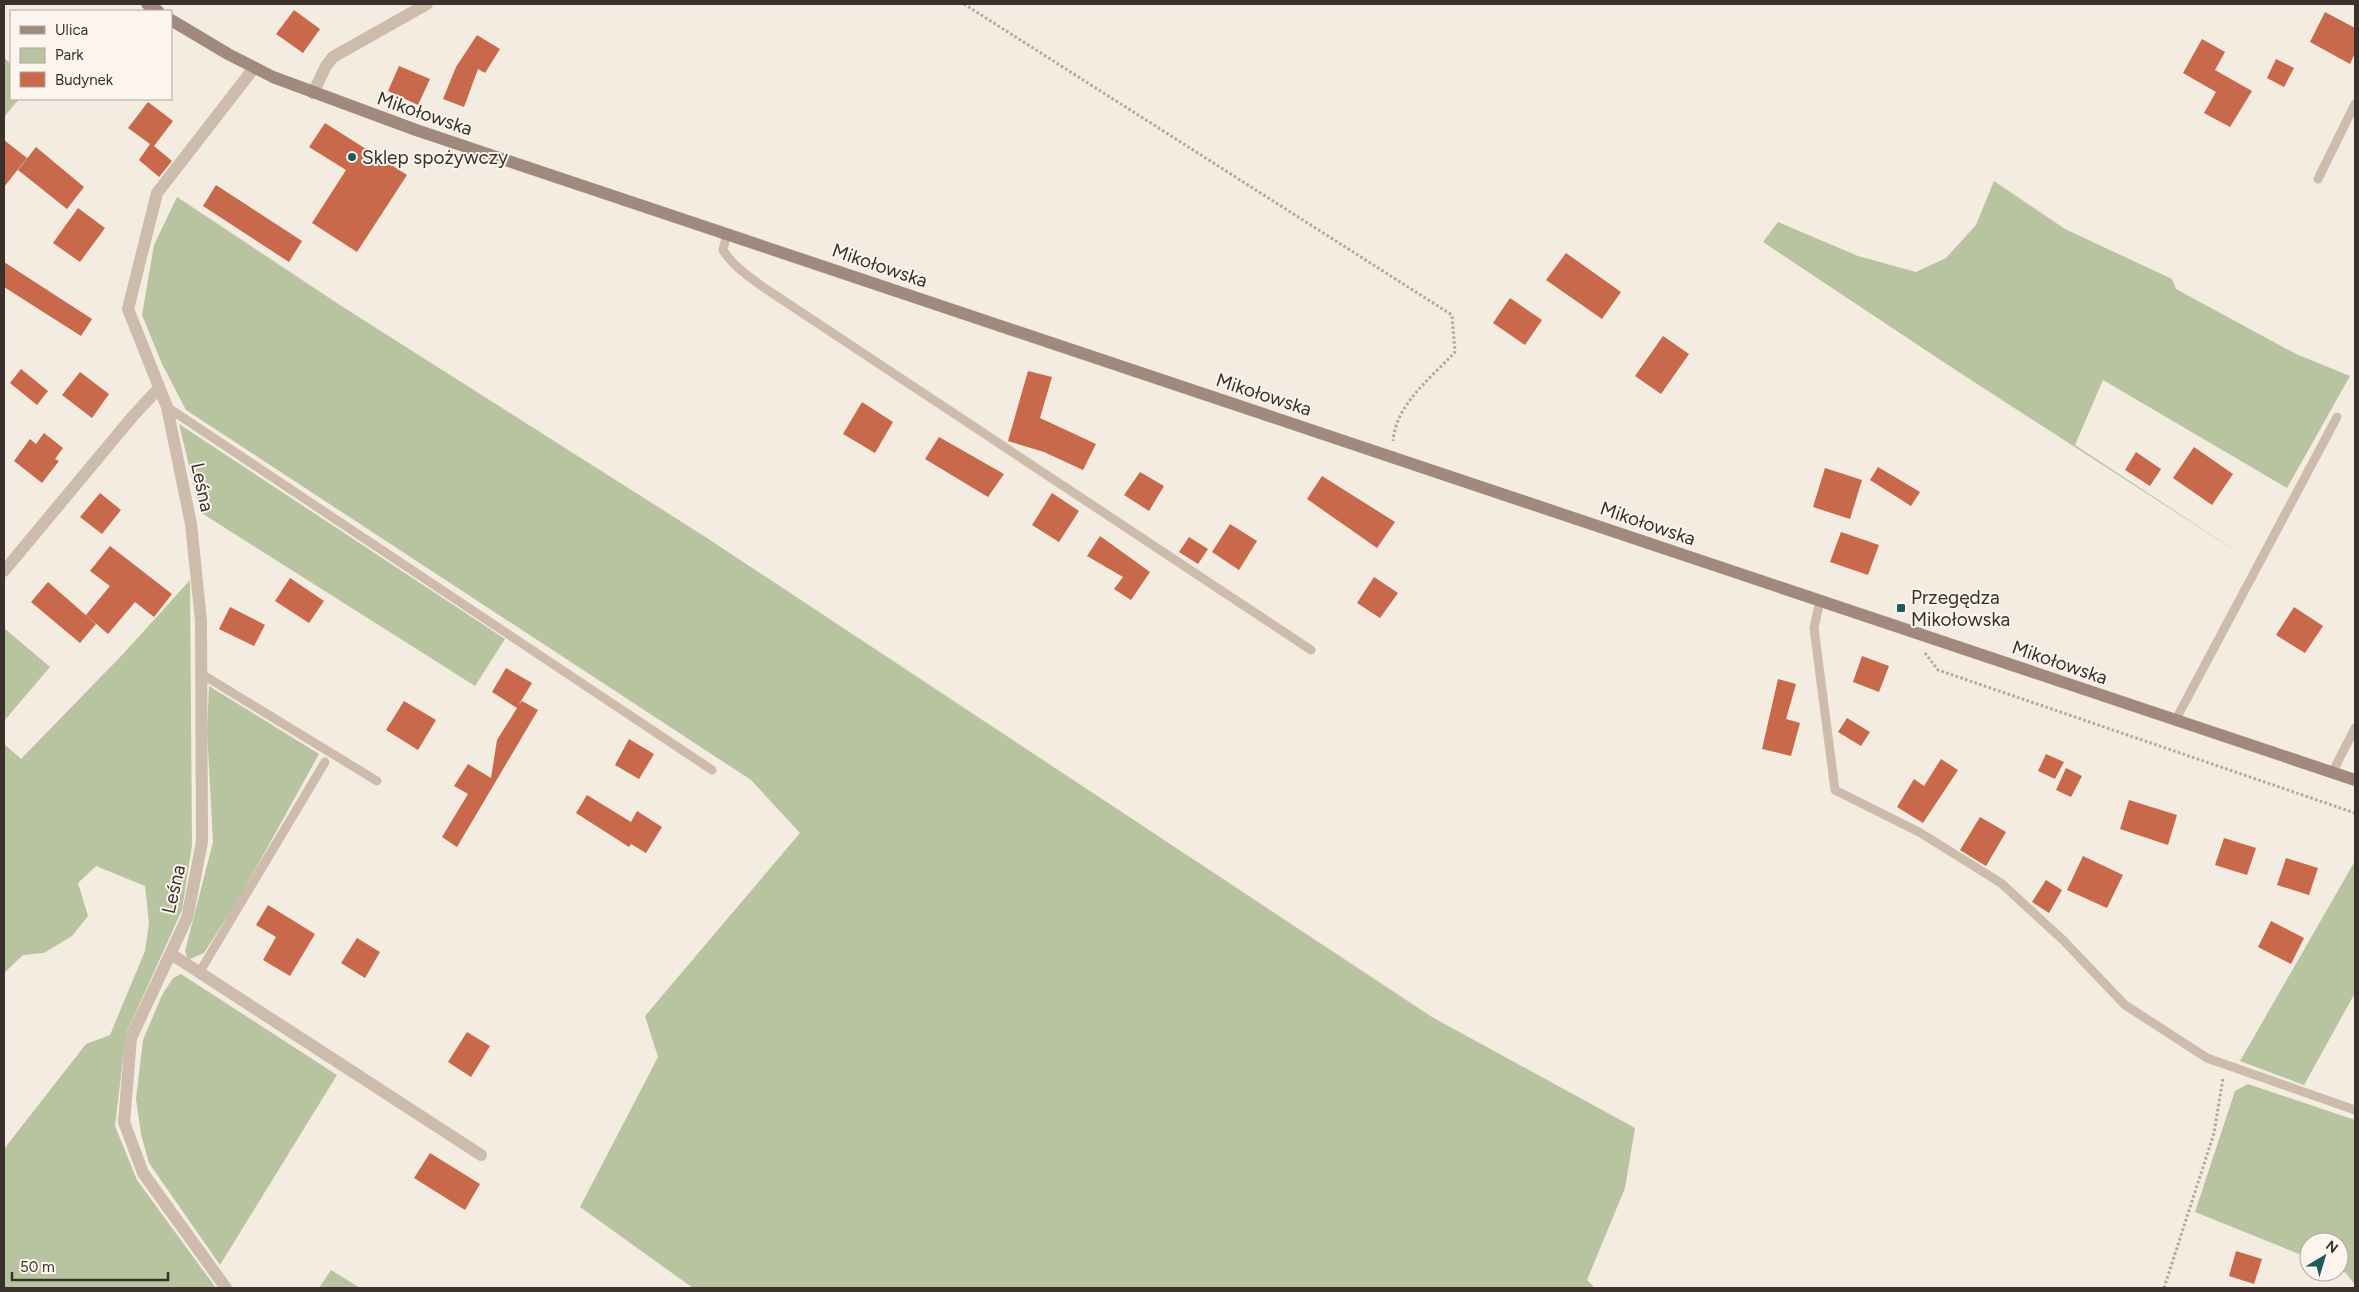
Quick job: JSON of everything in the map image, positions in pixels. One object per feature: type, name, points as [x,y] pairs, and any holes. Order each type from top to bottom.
[{"type":"main road","name":"Mikołowska","points":[[172,21],[254,68],[314,93],[522,166],[2355,780]]},
{"type":"street","points":[[314,93],[326,66],[333,57],[427,4]]},
{"type":"street","name":"Leśna","points":[[226,1288],[142,1173],[124,1122],[131,1038],[187,918],[202,842],[201,620],[191,524],[167,407],[128,310],[157,193],[254,68]]},
{"type":"street","points":[[4,571],[132,416],[159,388]]},
{"type":"street","points":[[171,954],[481,1154]]},
{"type":"lane","points":[[2318,179],[2355,104]]},
{"type":"lane","points":[[727,234],[723,250],[727,256],[735,266],[763,287],[1311,650]]},
{"type":"lane","points":[[167,407],[712,770]]},
{"type":"lane","points":[[2175,721],[2337,418]]},
{"type":"lane","points":[[1820,600],[1814,628],[1834,790],[1919,832],[2001,882],[2063,940],[2126,1005],[2207,1058],[2355,1110]]},
{"type":"lane","points":[[200,672],[377,782]]},
{"type":"lane","points":[[2332,773],[2355,728]]},
{"type":"lane","points":[[200,973],[325,762]]},
{"type":"path","points":[[964,4],[1452,316],[1455,352],[1401,413],[1394,426],[1392,457]]},
{"type":"path","points":[[1919,633],[1925,652],[1938,670],[2355,813]]},
{"type":"path","points":[[2164,1288],[2214,1134],[2225,1065]]},
{"type":"green space","points":[[4,58],[10,63],[10,100],[18,100],[4,117]]},
{"type":"green space","points":[[1994,181],[2065,229],[2172,279],[2176,289],[2296,354],[2350,376],[2287,488],[2103,380],[2075,445],[2245,557],[1951,367],[1763,242],[1778,222],[1858,256],[1916,272],[1946,258],[1976,225]]},
{"type":"green space","points":[[177,197],[343,307],[707,538],[1432,1017],[1635,1128],[1625,1188],[1587,1280],[1595,1288],[693,1288],[580,1207],[658,1057],[645,1016],[800,833],[751,780],[186,410],[162,364],[142,315],[154,245]]},
{"type":"green space","points":[[179,424],[505,639],[475,686],[200,512]]},
{"type":"green space","points":[[190,580],[192,845],[182,910],[126,1034],[115,1126],[137,1180],[216,1288],[4,1288],[4,1149],[86,1044],[110,1035],[145,951],[149,923],[145,886],[96,866],[78,883],[88,916],[72,936],[44,953],[23,955],[4,973],[4,744],[21,759],[124,653]]},
{"type":"green space","points":[[4,628],[50,667],[4,721]]},
{"type":"green space","points":[[209,686],[319,754],[240,897],[204,953],[188,960],[185,951],[213,842],[207,730]]},
{"type":"green space","points":[[2355,861],[2355,993],[2304,1085],[2240,1061]]},
{"type":"green space","points":[[181,974],[337,1075],[220,1265],[149,1163],[141,1134],[136,1099],[143,1040],[162,995],[173,978]]},
{"type":"green space","points":[[2248,1084],[2355,1120],[2355,1285],[2349,1277],[2349,1232],[2299,1232],[2299,1254],[2195,1212],[2235,1091]]},
{"type":"green space","points":[[331,1270],[360,1288],[319,1288]]},
{"type":"building","points":[[294,10],[320,29],[303,53],[276,34]]},
{"type":"building","points":[[2325,12],[2355,28],[2355,53],[2350,64],[2310,42]]},
{"type":"building","points":[[477,35],[500,49],[485,73],[478,69],[464,107],[443,99],[456,67]]},
{"type":"building","points":[[2202,39],[2225,52],[2215,70],[2252,91],[2230,127],[2204,113],[2216,92],[2183,73]]},
{"type":"building","points":[[2276,59],[2294,68],[2284,87],[2267,78]]},
{"type":"building","points":[[399,66],[430,79],[418,105],[388,91]]},
{"type":"building","points":[[148,102],[173,121],[154,146],[172,161],[159,177],[139,160],[150,144],[128,128]]},
{"type":"building","points":[[325,123],[407,175],[357,252],[312,223],[346,170],[309,147]]},
{"type":"building","points":[[4,140],[27,158],[4,187]]},
{"type":"building","points":[[36,147],[84,187],[67,209],[18,170]]},
{"type":"building","points":[[216,185],[302,241],[289,262],[203,206]]},
{"type":"building","points":[[78,208],[105,228],[80,262],[53,243]]},
{"type":"building","points":[[1566,253],[1621,292],[1602,319],[1546,280]]},
{"type":"building","points":[[4,262],[92,319],[81,336],[4,287]]},
{"type":"building","points":[[1510,298],[1542,320],[1525,345],[1493,323]]},
{"type":"building","points":[[1663,336],[1689,354],[1661,394],[1635,376]]},
{"type":"building","points":[[21,369],[48,391],[37,405],[10,383]]},
{"type":"building","points":[[1028,371],[1052,377],[1040,418],[1096,444],[1083,470],[1044,452],[1008,441]]},
{"type":"building","points":[[80,372],[109,394],[92,418],[62,395]]},
{"type":"building","points":[[862,402],[893,422],[875,453],[843,434]]},
{"type":"building","points":[[44,433],[63,448],[55,459],[59,461],[42,483],[14,461],[30,439],[36,444]]},
{"type":"building","points":[[939,437],[1004,474],[988,497],[925,459]]},
{"type":"building","points":[[2194,447],[2233,474],[2212,505],[2173,478]]},
{"type":"building","points":[[2136,452],[2161,469],[2150,486],[2125,470]]},
{"type":"building","points":[[1878,467],[1920,492],[1911,506],[1870,480]]},
{"type":"building","points":[[1825,468],[1862,480],[1850,519],[1813,507]]},
{"type":"building","points":[[1140,472],[1164,486],[1149,511],[1124,495]]},
{"type":"building","points":[[1322,476],[1395,522],[1377,548],[1307,499]]},
{"type":"building","points":[[100,493],[121,510],[102,534],[80,517]]},
{"type":"building","points":[[1052,493],[1079,511],[1059,542],[1032,525]]},
{"type":"building","points":[[1230,524],[1257,541],[1239,570],[1212,552]]},
{"type":"building","points":[[1841,532],[1879,545],[1868,575],[1830,562]]},
{"type":"building","points":[[1100,536],[1150,572],[1131,600],[1114,589],[1123,577],[1087,556]]},
{"type":"building","points":[[1189,537],[1208,549],[1198,564],[1179,552]]},
{"type":"building","points":[[110,546],[172,594],[154,617],[135,602],[108,634],[86,615],[110,586],[90,571]]},
{"type":"building","points":[[1374,577],[1398,593],[1380,618],[1357,603]]},
{"type":"building","points":[[290,578],[324,601],[309,623],[275,601]]},
{"type":"building","points":[[48,582],[96,624],[80,643],[31,602]]},
{"type":"building","points":[[230,607],[265,625],[254,646],[219,629]]},
{"type":"building","points":[[2294,607],[2323,626],[2305,653],[2276,635]]},
{"type":"building","points":[[1862,656],[1889,666],[1879,692],[1853,682]]},
{"type":"building","points":[[506,668],[532,683],[518,706],[522,701],[538,710],[457,847],[442,837],[468,794],[454,786],[468,764],[491,778],[497,740],[517,708],[492,692]]},
{"type":"building","points":[[1778,679],[1796,684],[1786,719],[1800,723],[1791,756],[1762,749]]},
{"type":"building","points":[[404,701],[436,720],[418,750],[386,730]]},
{"type":"building","points":[[1847,718],[1870,732],[1861,746],[1838,732]]},
{"type":"building","points":[[629,739],[654,754],[639,779],[615,765]]},
{"type":"building","points":[[2046,754],[2064,762],[2055,779],[2038,771]]},
{"type":"building","points":[[1941,759],[1958,770],[1923,823],[1897,807],[1914,779],[1924,786]]},
{"type":"building","points":[[2066,768],[2082,776],[2071,797],[2056,790]]},
{"type":"building","points":[[587,795],[631,822],[637,811],[662,827],[646,853],[631,844],[629,847],[576,813]]},
{"type":"building","points":[[2129,800],[2177,815],[2168,845],[2120,829]]},
{"type":"building","points":[[1980,817],[2006,832],[1986,866],[1960,850]]},
{"type":"building","points":[[2224,838],[2256,848],[2247,875],[2215,865]]},
{"type":"building","points":[[2083,856],[2123,875],[2107,908],[2067,890]]},
{"type":"building","points":[[2286,858],[2318,868],[2309,895],[2277,885]]},
{"type":"building","points":[[2046,880],[2062,890],[2049,913],[2032,902]]},
{"type":"building","points":[[268,905],[315,934],[290,976],[263,960],[276,937],[256,925]]},
{"type":"building","points":[[2271,921],[2304,938],[2291,964],[2258,947]]},
{"type":"building","points":[[357,938],[380,952],[365,978],[341,963]]},
{"type":"building","points":[[467,1032],[490,1046],[471,1077],[448,1062]]},
{"type":"building","points":[[430,1153],[480,1184],[465,1210],[414,1178]]},
{"type":"building","points":[[2236,1251],[2262,1259],[2254,1284],[2229,1276]]},
{"type":"place","name":"Sklep spożywczy","points":[[352,157]]},
{"type":"place","name":"Przegędza Mikołowska","points":[[1901,608]]}]
